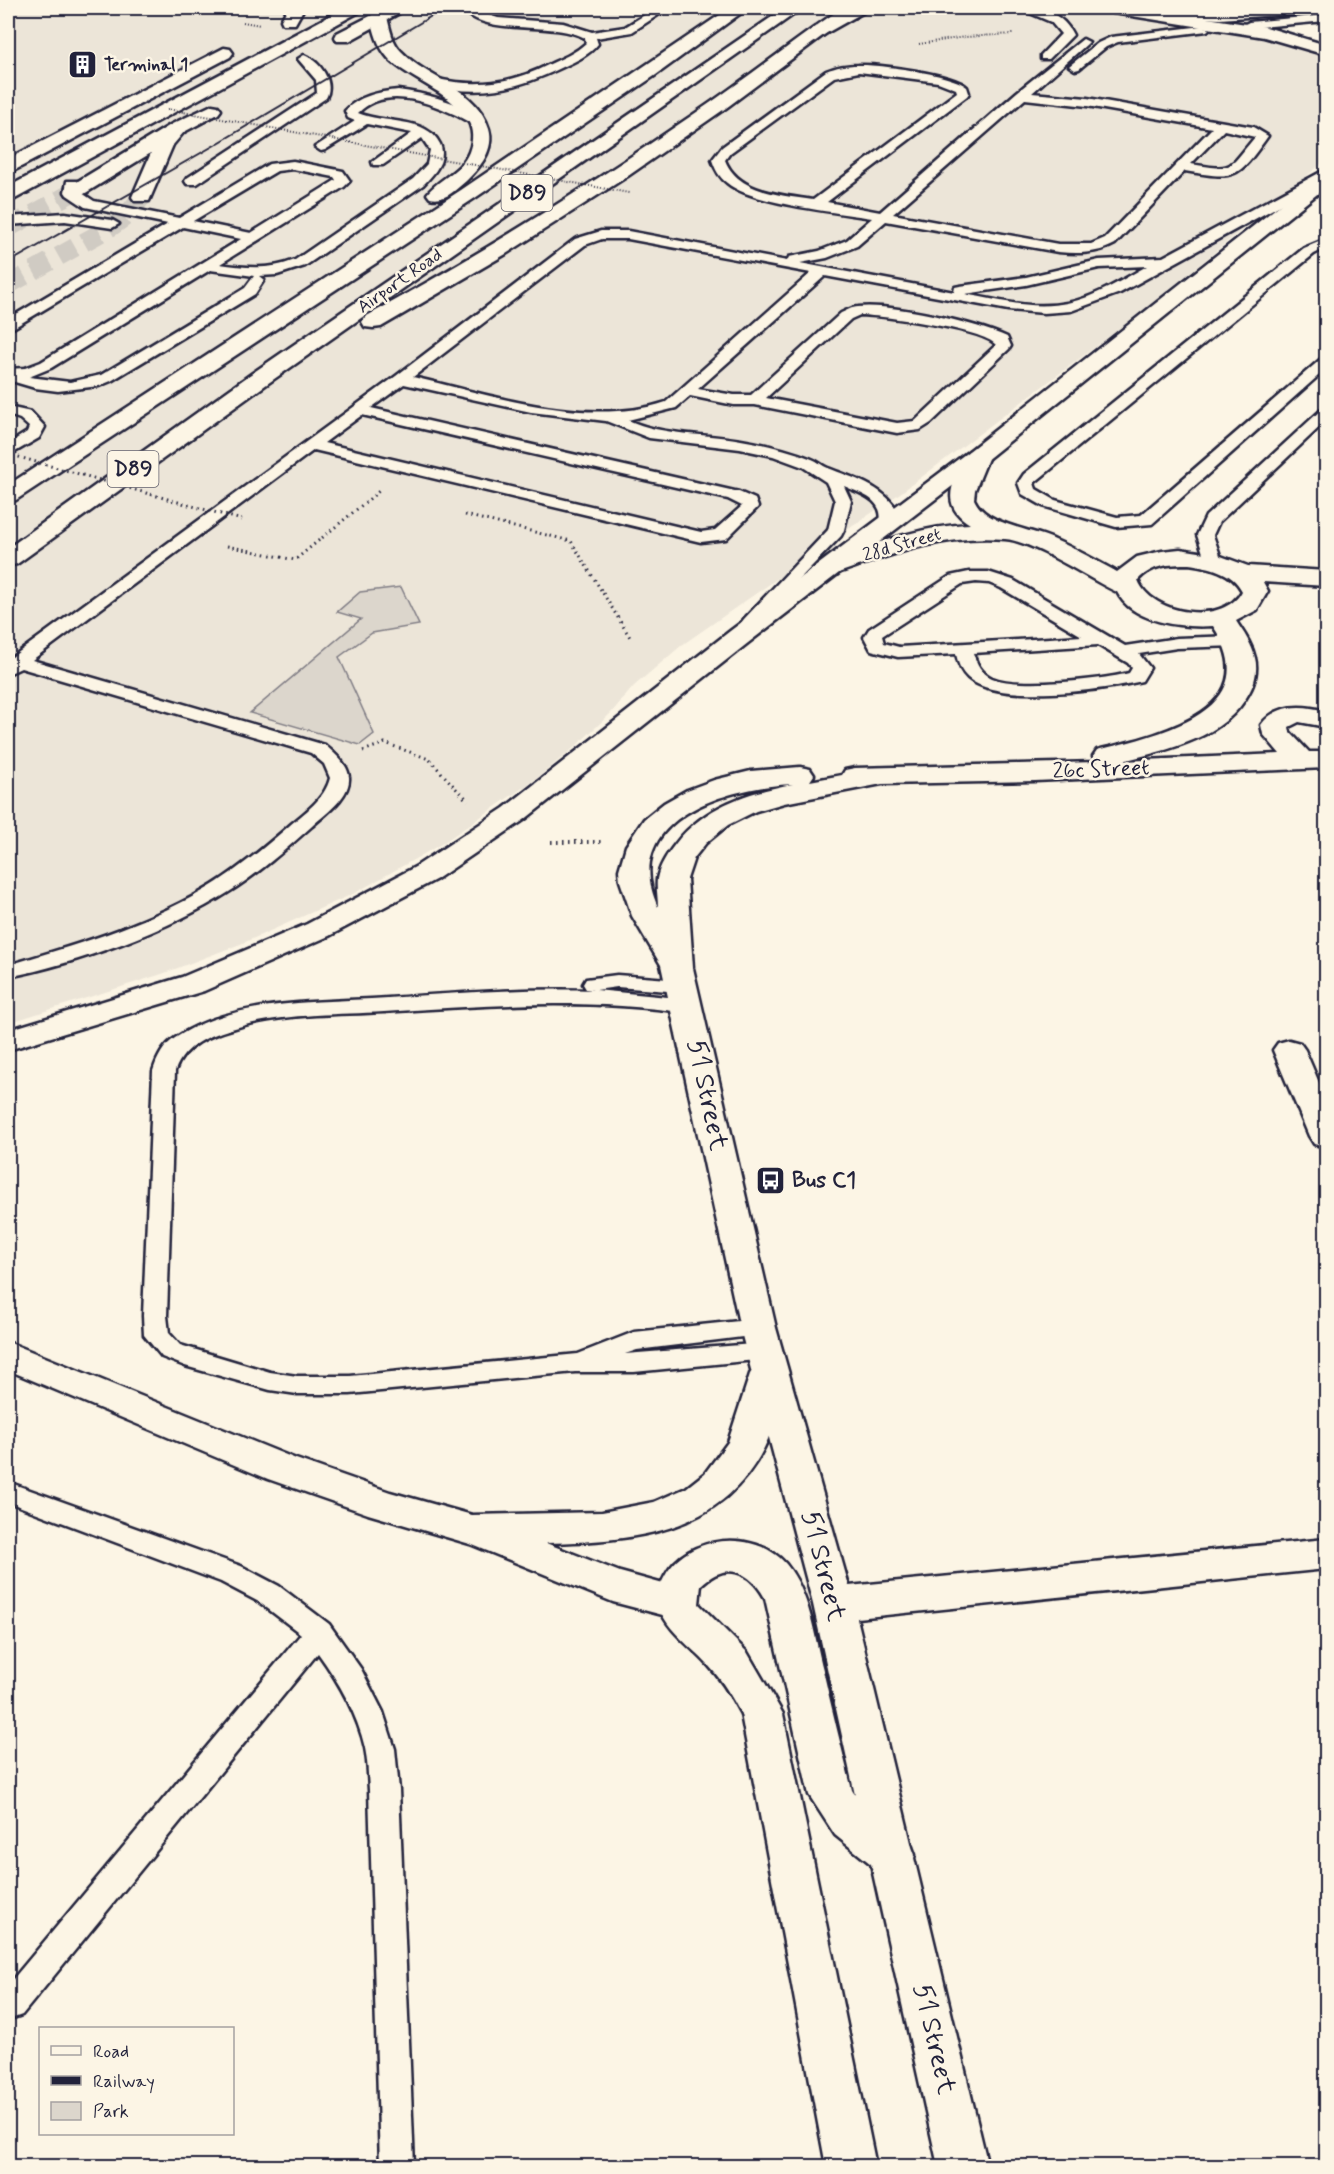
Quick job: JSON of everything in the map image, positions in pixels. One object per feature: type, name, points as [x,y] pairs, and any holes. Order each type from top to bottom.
[{"type":"main road","points":[[287,18],[314,8]]},
{"type":"main road","points":[[8,195],[355,8]]},
{"type":"main road","points":[[285,69],[397,8]]},
{"type":"main road","name":"Airport Road","points":[[8,495],[356,269],[590,111],[622,92],[740,8]]},
{"type":"main road","name":"Airport Road","points":[[8,559],[259,379],[795,8]]},
{"type":"main road","points":[[259,379],[342,339],[405,305],[508,243],[703,117],[807,38],[852,8]]},
{"type":"main road","points":[[1118,8],[1220,14],[1305,8]]},
{"type":"main road","points":[[1118,8],[1266,32],[1326,50]]},
{"type":"main road","points":[[590,111],[700,15]]},
{"type":"main road","points":[[356,269],[374,241],[466,170],[479,153],[482,137],[473,110],[395,56],[386,42],[380,17]]},
{"type":"main road","points":[[8,166],[235,48]]},
{"type":"main road","points":[[8,221],[49,197],[75,187],[227,101]]},
{"type":"main road","points":[[142,197],[165,142],[178,128]]},
{"type":"main road","points":[[75,187],[112,157],[113,149],[106,142]]},
{"type":"main road","points":[[8,1059],[36,1051],[118,1019],[318,930],[426,873],[514,814],[739,637],[977,456],[1326,177]]},
{"type":"main road","name":"28d Street","points":[[977,456],[963,490],[962,499],[966,508],[974,516],[1010,533],[1044,544],[1125,586],[1131,596],[1159,613],[1190,618],[1220,617]]},
{"type":"main road","name":"28d Street","points":[[832,567],[910,539],[937,533],[973,530],[1010,533]]},
{"type":"main road","name":"28d Street","points":[[1044,544],[1164,558]]},
{"type":"main road","points":[[1125,586],[1125,579],[1138,565],[1164,558],[1189,557],[1213,561],[1248,578],[1255,591],[1251,603]]},
{"type":"main road","points":[[1241,573],[1326,578]]},
{"type":"main road","points":[[1035,773],[1155,744],[1206,723],[1236,694],[1242,677],[1243,661],[1236,641],[1220,617],[1239,612],[1251,603],[1326,588]]},
{"type":"main road","points":[[1315,761],[1284,744],[1277,734],[1275,724],[1280,718],[1291,714],[1305,714],[1326,719]]},
{"type":"main road","name":"26c Street","points":[[876,777],[1315,761]]},
{"type":"main road","name":"51 Street","points":[[682,987],[640,900],[634,871],[642,843],[658,822],[681,804],[710,790],[744,780],[782,775],[876,777]]},
{"type":"main road","name":"51 Street","points":[[876,777],[779,795],[746,805],[718,819],[696,837],[680,857],[672,879],[682,987],[764,1351],[833,1604],[893,1855],[963,2166]]},
{"type":"main road","points":[[8,1040],[193,984]]},
{"type":"main road","points":[[1288,1050],[1326,1136]]},
{"type":"main road","points":[[472,1530],[602,1527],[661,1516],[700,1498],[719,1483],[746,1446],[764,1351]]},
{"type":"main road","points":[[8,1355],[282,1469],[382,1504],[472,1530],[531,1556],[613,1586],[678,1603],[690,1621],[721,1651],[745,1681],[762,1714],[851,2166]]},
{"type":"main road","points":[[833,1604],[1326,1554]]},
{"type":"main road","points":[[678,1603],[681,1586],[691,1568],[709,1558],[730,1555],[750,1559],[764,1567],[777,1582],[785,1598],[831,1795],[845,1818],[867,1839],[893,1855]]},
{"type":"lane","points":[[475,8],[473,13],[490,20],[572,29],[590,36],[628,30],[663,8]]},
{"type":"lane","points":[[807,38],[833,27],[865,8]]},
{"type":"lane","points":[[1024,8],[1048,16],[1060,23],[1067,34],[1039,63],[1045,75]]},
{"type":"lane","points":[[1249,25],[1326,18]]},
{"type":"lane","points":[[1045,75],[1070,68],[1102,45],[1126,37],[1203,29]]},
{"type":"lane","points":[[433,82],[460,88],[482,88],[510,85],[532,79],[589,48],[592,40],[590,36]]},
{"type":"lane","points":[[1062,41],[1102,45]]},
{"type":"lane","points":[[782,262],[822,255],[852,243],[1083,42]]},
{"type":"lane","points":[[192,181],[322,95],[325,82],[304,58]]},
{"type":"lane","points":[[816,204],[963,93],[961,87],[940,79],[859,68],[839,70],[830,74],[726,150],[718,160],[720,171],[731,182],[751,190],[816,204],[1075,250],[1103,246],[1221,126]]},
{"type":"lane","points":[[417,72],[444,79],[477,82],[532,79]]},
{"type":"lane","points":[[207,266],[251,273],[270,273],[300,264],[428,173],[436,155],[435,146],[430,137],[422,132],[352,115],[351,111],[372,98],[393,94],[427,99],[448,105],[478,121]]},
{"type":"lane","points":[[1021,95],[1065,99],[1253,131],[1262,136],[1233,170],[1220,173],[1183,167]]},
{"type":"lane","points":[[321,147],[365,120]]},
{"type":"lane","points":[[378,162],[422,132]]},
{"type":"lane","points":[[8,325],[274,168],[294,165],[342,177],[343,181],[339,184],[46,366],[27,373],[8,374]]},
{"type":"lane","points":[[13,665],[401,379],[505,297],[588,238],[615,234],[628,235],[1026,309],[1064,308],[1079,305],[1117,290],[1166,261],[1326,177]]},
{"type":"lane","points":[[75,187],[72,192],[90,204],[252,237]]},
{"type":"lane","points":[[8,221],[65,217],[164,233]]},
{"type":"lane","points":[[852,243],[849,252],[852,262],[859,271],[872,280]]},
{"type":"lane","points":[[1326,243],[1309,251],[1030,477],[1026,483],[1028,491],[1050,503],[1116,522],[1146,520],[1326,362]]},
{"type":"lane","points":[[1056,273],[1060,268],[1058,248]]},
{"type":"lane","points":[[935,292],[1003,285],[1099,264],[1166,261]]},
{"type":"lane","points":[[401,379],[548,409],[608,417],[642,414],[671,405],[823,270]]},
{"type":"lane","points":[[8,374],[41,386],[58,388],[93,384],[250,291],[257,280]]},
{"type":"lane","points":[[690,387],[734,400],[755,400],[884,426],[909,428],[926,420],[1004,346],[1002,340],[981,331],[877,311],[858,311],[846,316],[755,400]]},
{"type":"lane","points":[[8,411],[28,400]]},
{"type":"lane","points":[[671,405],[683,422],[705,438]]},
{"type":"lane","points":[[8,411],[24,414],[34,420],[37,427],[33,435],[8,453]]},
{"type":"lane","points":[[312,445],[701,537],[720,535],[750,507],[748,502],[733,495],[358,411]]},
{"type":"lane","points":[[1213,561],[1205,535],[1212,520],[1326,413]]},
{"type":"lane","points":[[608,417],[633,429],[650,433],[705,438],[795,457],[873,493],[885,502],[890,512],[888,524]]},
{"type":"lane","points":[[739,637],[763,605],[834,533],[843,509],[842,497],[828,473]]},
{"type":"lane","points":[[963,649],[975,676],[989,684],[1011,688],[1124,680],[1136,677],[1141,668],[1139,663],[1007,584],[988,577],[977,576],[956,580],[875,633],[873,637],[877,646],[891,651],[1100,640]]},
{"type":"lane","points":[[1121,652],[1177,643],[1236,641]]},
{"type":"lane","points":[[8,971],[69,954],[135,931],[193,905],[266,857],[327,803],[338,789],[341,774],[333,760],[318,749],[13,665]]},
{"type":"lane","points":[[682,987],[621,997],[539,994],[291,1011],[232,1023],[183,1042],[170,1056],[164,1071],[155,1316],[157,1335],[171,1351],[194,1360],[270,1381],[297,1385],[350,1385],[575,1363],[634,1363],[764,1351]]},
{"type":"lane","points":[[8,1492],[231,1574],[269,1594],[320,1632],[351,1677],[368,1712],[380,1749],[384,1790],[397,2166]]},
{"type":"lane","points":[[11,2005],[320,1632]]},
{"type":"path","points":[[859,68],[901,50],[965,37],[1041,35],[1039,40],[1062,41]]},
{"type":"path","points":[[167,109],[629,193]]},
{"type":"path","points":[[8,453],[242,520]]},
{"type":"path","points":[[187,538],[295,560],[407,468]]},
{"type":"path","points":[[376,493],[388,496]]},
{"type":"path","points":[[455,512],[571,541],[631,639]]},
{"type":"path","points":[[333,760],[385,743],[429,759],[470,804]]},
{"type":"path","points":[[551,842],[642,843]]},
{"type":"shaded area","points":[[8,8],[1070,8],[1246,33],[1326,55],[1326,160],[1147,308],[903,491],[682,645],[634,686],[611,713],[576,746],[537,778],[443,843],[355,893],[243,943],[162,974],[8,1023]]},
{"type":"green space","points":[[401,587],[419,625],[372,633],[339,657],[374,734],[360,745],[250,713],[361,619],[337,612],[360,592]]},
{"type":"tunnel","points":[[8,228],[77,190]]},
{"type":"tunnel","points":[[8,285],[111,227],[125,217],[142,197]]},
{"type":"railway","points":[[8,263],[215,145],[445,8]]},
{"type":"place","name":"Terminal 1","points":[[83,65]]},
{"type":"place","name":"Bus C1","points":[[771,1181]]}]
